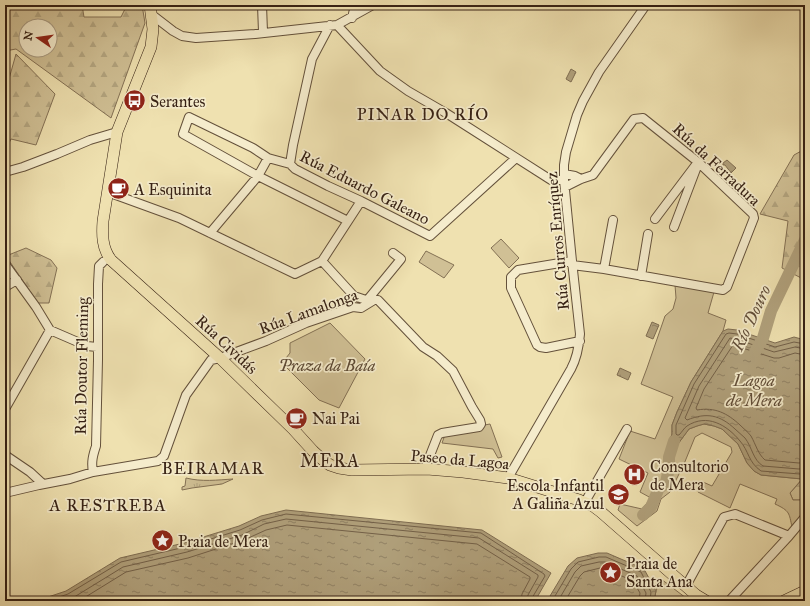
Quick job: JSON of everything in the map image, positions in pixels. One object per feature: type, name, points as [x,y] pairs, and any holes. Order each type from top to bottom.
[{"type":"main road","name":"Rúa Doutor Fleming","points":[[106,257],[102,235],[103,221],[117,132],[150,47],[153,29],[151,10]]},
{"type":"main road","name":"Rúa Cividás","points":[[106,257],[220,358],[319,457]]},
{"type":"main road","name":"Paseo da Lagoa","points":[[319,457],[330,465],[346,470],[427,469],[508,478],[585,502],[601,512],[696,595],[706,601]]},
{"type":"main road","points":[[784,601],[805,591]]},
{"type":"street","points":[[262,5],[263,32]]},
{"type":"street","points":[[352,18],[355,5]]},
{"type":"street","points":[[151,10],[173,31],[182,36],[196,38],[334,25],[352,18],[373,5]]},
{"type":"street","name":"Rúa Curros Enríquez","points":[[508,478],[571,369],[576,359],[580,341],[564,180],[566,152],[577,115],[583,101],[599,72],[646,5]]},
{"type":"street","points":[[334,25],[380,71],[408,91],[446,113],[551,180],[564,180],[576,176],[581,179]]},
{"type":"street","points":[[290,164],[312,59],[334,25]]},
{"type":"street","name":"Rúa Eduardo Galeano","points":[[348,221],[258,176],[182,134],[189,117],[253,148],[268,158],[290,164],[295,169],[328,186],[430,236],[516,158]]},
{"type":"street","name":"Rúa da Ferradura","points":[[564,180],[581,179],[593,175],[634,119],[643,118],[698,162],[753,214],[754,218],[727,288],[723,290],[572,263],[518,270],[511,277],[511,288],[537,345],[546,348],[580,341]]},
{"type":"street","points":[[5,172],[23,167],[90,140],[117,132]]},
{"type":"street","points":[[210,233],[258,176],[268,158]]},
{"type":"street","points":[[654,219],[698,162]]},
{"type":"street","points":[[674,226],[698,162]]},
{"type":"street","points":[[108,193],[179,218],[295,274],[322,260],[361,201]]},
{"type":"street","points":[[604,269],[613,220]]},
{"type":"street","points":[[641,276],[648,234]]},
{"type":"street","points":[[322,260],[354,296],[366,300],[401,259],[393,253]]},
{"type":"street","name":"Rúa Doutor Fleming","points":[[93,472],[92,457],[96,446],[99,266],[106,257]]},
{"type":"street","points":[[5,264],[36,307],[50,330],[87,346],[98,347]]},
{"type":"street","points":[[5,287],[17,280]]},
{"type":"street","name":"Rúa Lamalonga","points":[[93,472],[158,461],[164,456],[186,395],[211,360],[266,342],[306,323],[353,308],[361,308],[374,300],[378,300],[423,347],[437,356],[453,371],[480,420],[481,424],[479,427],[438,435],[427,463],[427,469]]},
{"type":"street","points":[[5,409],[50,330]]},
{"type":"street","points":[[585,502],[627,429]]},
{"type":"street","points":[[5,455],[30,472],[43,484]]},
{"type":"street","points":[[5,493],[70,479],[93,472]]},
{"type":"street","points":[[686,586],[724,517],[735,514],[790,536]]},
{"type":"street","points":[[729,601],[790,536],[805,517]]},
{"type":"green space","points":[[5,5],[82,5],[84,17],[121,17],[127,5],[142,5],[145,23],[111,118],[28,58],[58,58],[58,18],[18,18],[18,50],[16,49],[5,51]]},
{"type":"green space","points":[[16,54],[18,58],[20,58],[55,94],[36,145],[11,139],[5,151],[5,93]]},
{"type":"green space","points":[[805,149],[805,280],[782,268],[788,221],[760,214],[794,155]]},
{"type":"green space","points":[[501,239],[519,258],[509,268],[491,248]]},
{"type":"green space","points":[[26,248],[51,260],[57,268],[49,303],[38,303],[6,256]]},
{"type":"green space","points":[[426,251],[454,265],[444,278],[419,262]]},
{"type":"green space","points":[[675,285],[714,292],[708,313],[726,320],[723,331],[691,382],[677,412],[672,425],[672,434],[669,442],[671,457],[675,448],[689,429],[704,424],[722,429],[738,444],[747,463],[754,471],[761,475],[802,479],[790,493],[793,500],[805,500],[805,510],[792,527],[788,513],[775,504],[777,499],[740,484],[730,508],[698,492],[703,482],[712,486],[732,452],[731,447],[702,433],[695,437],[670,492],[661,499],[657,511],[637,526],[618,510],[620,504],[642,509],[651,498],[640,492],[648,473],[619,459],[630,431],[655,439],[673,397],[641,384],[665,316],[673,309],[676,298]]},
{"type":"green space","name":"Praza da Baía","points":[[330,323],[365,359],[339,408],[319,400],[282,363],[290,353],[290,343]]},
{"type":"green space","points":[[490,424],[502,457],[498,458],[493,449],[442,443],[446,432]]},
{"type":"green space","points":[[805,476],[805,500],[793,500],[790,493]]},
{"type":"green space","points":[[186,478],[204,480],[233,479],[222,484],[182,490],[182,487],[185,486]]},
{"type":"green space","points":[[661,579],[690,601],[654,601]]},
{"type":"water","points":[[571,69],[576,72],[571,82],[566,79]]},
{"type":"water","points":[[727,160],[736,168],[731,173],[725,165],[723,165],[723,163]]},
{"type":"water","points":[[652,322],[659,325],[653,339],[646,336]]},
{"type":"water","name":"Lagoa de Mera","points":[[728,329],[737,330],[775,343],[794,337],[805,340],[805,476],[802,479],[761,475],[754,471],[747,463],[738,444],[722,429],[704,424],[689,429],[675,448],[671,457],[667,457],[667,450],[672,434],[672,425],[691,382],[723,331]]},
{"type":"water","points":[[620,368],[631,373],[628,380],[617,375]]},
{"type":"water","points":[[286,510],[482,530],[551,573],[535,601],[36,601],[66,591],[120,558],[184,543],[239,526],[261,516]]},
{"type":"water","name":"Praia de Santa Ana","points":[[598,553],[607,553],[644,569],[656,591],[654,601],[547,601],[568,566],[577,558]]},
{"type":"waterway","name":"Río Douro","points":[[755,352],[763,338],[771,311],[805,240]]},
{"type":"waterway","name":"Río Douro","points":[[643,515],[651,507],[659,488],[666,483],[669,457],[674,441]]},
{"type":"place","name":"Serantes","points":[[135,101]]},
{"type":"place","name":"A Esquinita","points":[[119,189]]},
{"type":"place","name":"Nai Pai","points":[[297,418]]},
{"type":"place","name":"Consultorio de Mera","points":[[635,475]]},
{"type":"place","name":"Escola Infantil A Galiña Azul","points":[[619,494]]},
{"type":"place","name":"Praia de Mera","points":[[162,541]]},
{"type":"place","name":"Praia de Santa Ana","points":[[610,572]]},
{"type":"district","name":"PINAR DO RÍO","points":[[423,114]]},
{"type":"district","name":"MERA","points":[[330,461]]},
{"type":"district","name":"BEIRAMAR","points":[[213,468]]},
{"type":"district","name":"A RESTREBA","points":[[108,505]]}]
